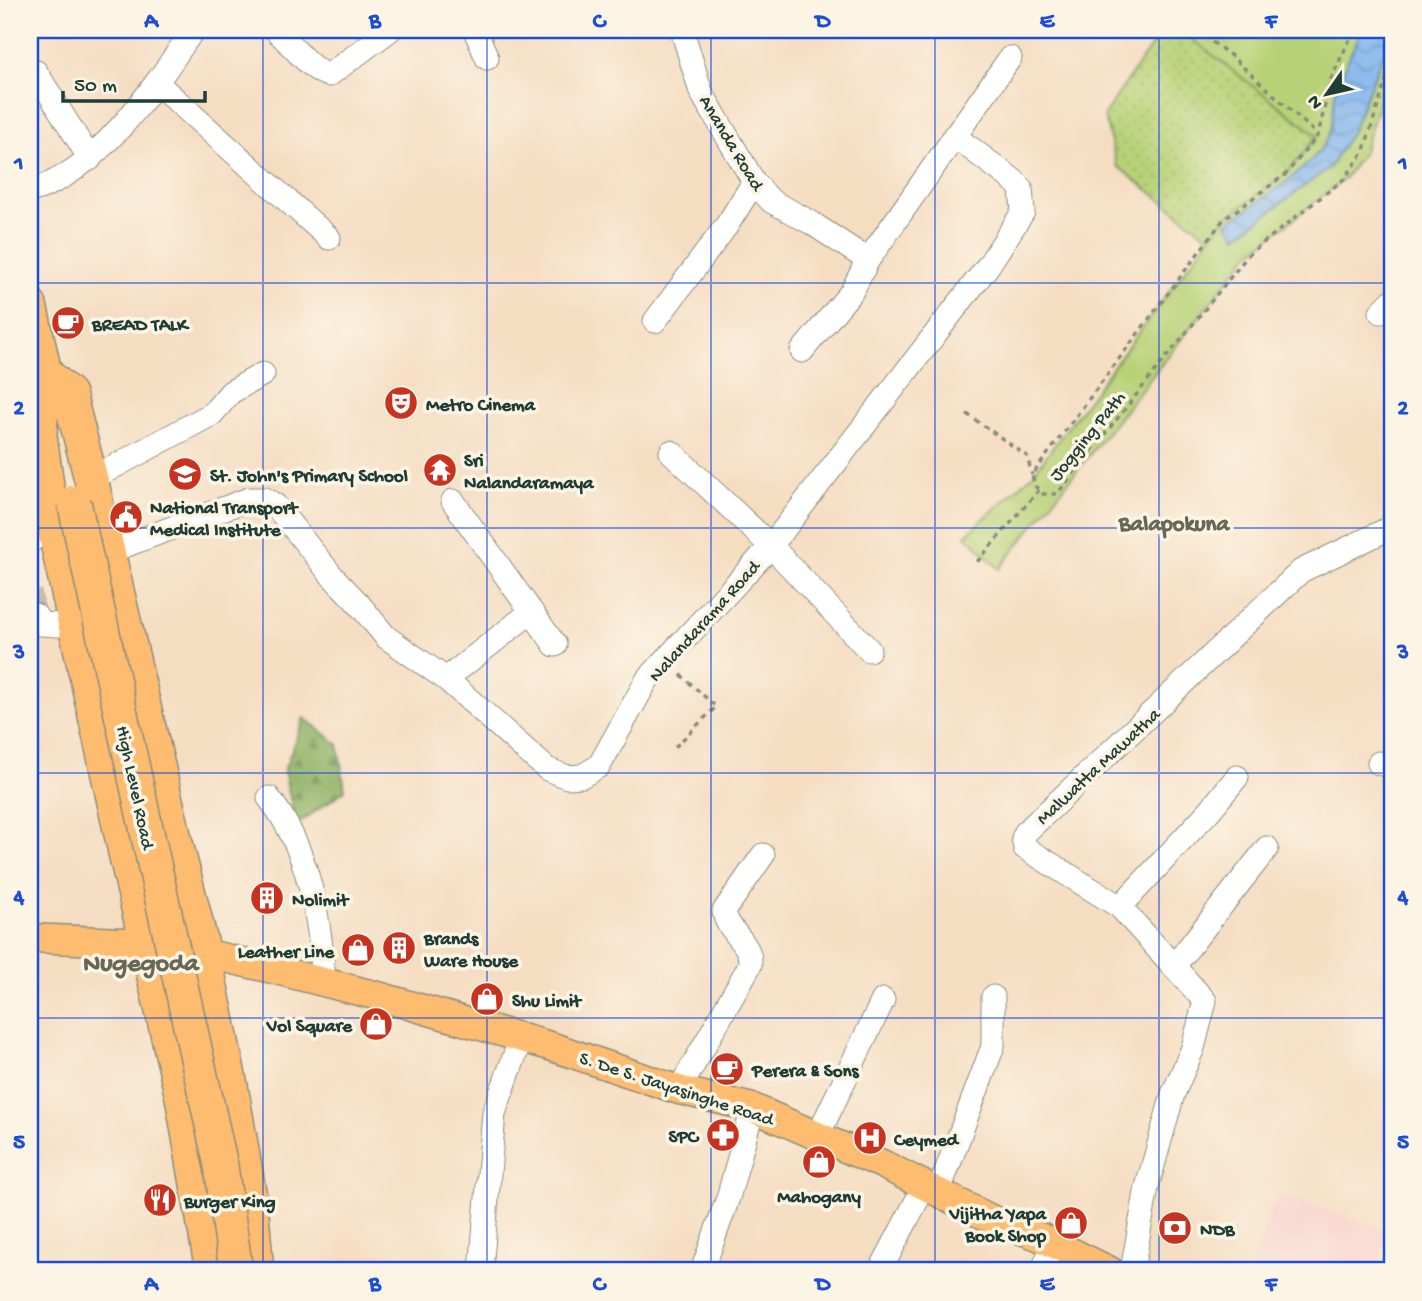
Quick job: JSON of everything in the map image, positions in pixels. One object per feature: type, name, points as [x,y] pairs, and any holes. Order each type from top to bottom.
[{"type":"highway","name":"High Level Road","points":[[30,305],[44,372],[54,506],[221,1166],[236,1271]]},
{"type":"highway","points":[[54,506],[108,552],[176,843],[214,955],[231,1086],[251,1203],[257,1271]]},
{"type":"highway","points":[[54,506],[76,626],[126,857],[182,1097],[212,1271]]},
{"type":"highway","points":[[126,857],[176,843]]},
{"type":"highway","points":[[182,1097],[231,1086]]},
{"type":"main road","name":"S. De S. Jayasinghe Road","points":[[30,938],[146,943],[214,955],[324,982],[521,1038],[679,1090],[753,1108],[818,1135],[991,1219],[1038,1236],[1110,1271]]},
{"type":"street","points":[[30,191],[78,168],[90,159],[157,83],[193,30]]},
{"type":"street","points":[[276,30],[316,69],[329,75],[390,30]]},
{"type":"street","points":[[475,30],[487,58]]},
{"type":"street","name":"Ananda Road","points":[[682,30],[701,92],[754,182],[771,201],[810,222],[868,260]]},
{"type":"street","points":[[802,351],[852,290],[868,260],[1010,58]]},
{"type":"street","points":[[36,72],[90,159]]},
{"type":"street","points":[[157,83],[329,237]]},
{"type":"street","name":"Nalandarama Road","points":[[108,552],[249,499],[265,499],[275,506],[386,637],[446,679],[547,769],[566,776],[582,776],[599,765],[647,680],[771,546],[988,266],[1023,212],[1021,188],[954,136]]},
{"type":"street","points":[[655,321],[727,225],[754,182]]},
{"type":"street","points":[[54,506],[212,414],[231,392],[262,374]]},
{"type":"street","points":[[671,452],[771,546],[869,650]]},
{"type":"street","points":[[453,501],[555,645]]},
{"type":"street","name":"Malwatta Mawatha","points":[[1132,1271],[1147,1187],[1173,1094],[1193,1048],[1205,1001],[1120,906],[1025,848],[1023,838],[1026,832],[1301,571],[1392,527]]},
{"type":"street","points":[[446,679],[531,612]]},
{"type":"street","points":[[35,615],[41,624],[55,627],[76,626]]},
{"type":"street","points":[[1120,906],[1210,810],[1237,776]]},
{"type":"street","points":[[269,798],[284,817],[310,883],[321,942],[324,982]]},
{"type":"street","points":[[1175,965],[1267,848]]},
{"type":"street","points":[[679,1090],[750,965],[748,948],[726,920],[724,911],[763,856]]},
{"type":"street","points":[[880,1271],[931,1189],[993,1046],[993,997]]},
{"type":"street","points":[[818,1135],[883,1000]]},
{"type":"street","points":[[481,1271],[494,1112],[521,1038]]},
{"type":"street","points":[[702,1271],[728,1198],[753,1108]]},
{"type":"street","points":[[1042,1271],[1054,1244]]},
{"type":"path","points":[[1196,30],[1230,55],[1318,135]]},
{"type":"path","name":"Jogging Path","points":[[1354,30],[1331,79],[1318,135],[1286,174],[1223,220],[1032,475],[1035,486],[1043,494],[1057,494],[1249,254],[1344,179],[1363,153],[1392,62]]},
{"type":"path","points":[[967,414],[1027,456],[1032,475]]},
{"type":"path","points":[[977,562],[1039,490]]},
{"type":"path","points":[[667,659],[716,707],[675,747]]},
{"type":"shaded area","points":[[1277,1193],[1389,1231],[1376,1271],[1249,1271]]},
{"type":"green space","points":[[1162,30],[1180,30],[1318,135],[1286,174],[1210,238],[1117,166],[1104,115]]},
{"type":"green space","points":[[1180,30],[1392,30],[1392,62],[1363,153],[1344,179],[1249,254],[999,569],[966,535],[1032,475],[1223,220],[1286,174],[1318,136]]},
{"type":"green space","points":[[304,718],[338,744],[345,790],[296,825],[284,771]]},
{"type":"water","points":[[1362,30],[1392,30],[1392,33],[1352,131],[1330,167],[1237,236],[1227,223],[1295,174],[1319,152],[1326,141],[1332,124],[1337,86]]},
{"type":"tunnel","points":[[30,592],[35,615]]},
{"type":"place","name":"BREAD TALK","points":[[68,323]]},
{"type":"place","name":"Metro Cinema","points":[[401,403]]},
{"type":"place","name":"Sri Nalandaramaya","points":[[440,470]]},
{"type":"place","name":"St. John's Primary School","points":[[185,474]]},
{"type":"place","name":"National Transport Medical Institute","points":[[126,517]]},
{"type":"place","name":"Nolimit","points":[[267,898]]},
{"type":"place","name":"Brands Ware House","points":[[399,948]]},
{"type":"place","name":"Leather Line","points":[[358,950]]},
{"type":"place","name":"Shu Limit","points":[[487,999]]},
{"type":"place","name":"Vol Square","points":[[376,1024]]},
{"type":"place","name":"Perera & Sons","points":[[727,1069]]},
{"type":"place","name":"SPC","points":[[723,1135]]},
{"type":"place","name":"Ceymed","points":[[870,1138]]},
{"type":"place","name":"Mahogany","points":[[819,1162]]},
{"type":"place","name":"Burger King","points":[[160,1200]]},
{"type":"place","name":"Vijitha Yapa Book Shop","points":[[1071,1223]]},
{"type":"place","name":"NDB","points":[[1175,1228]]},
{"type":"district","name":"Balapokuna","points":[[1174,522]]},
{"type":"district","name":"Nugegoda","points":[[141,961]]}]
